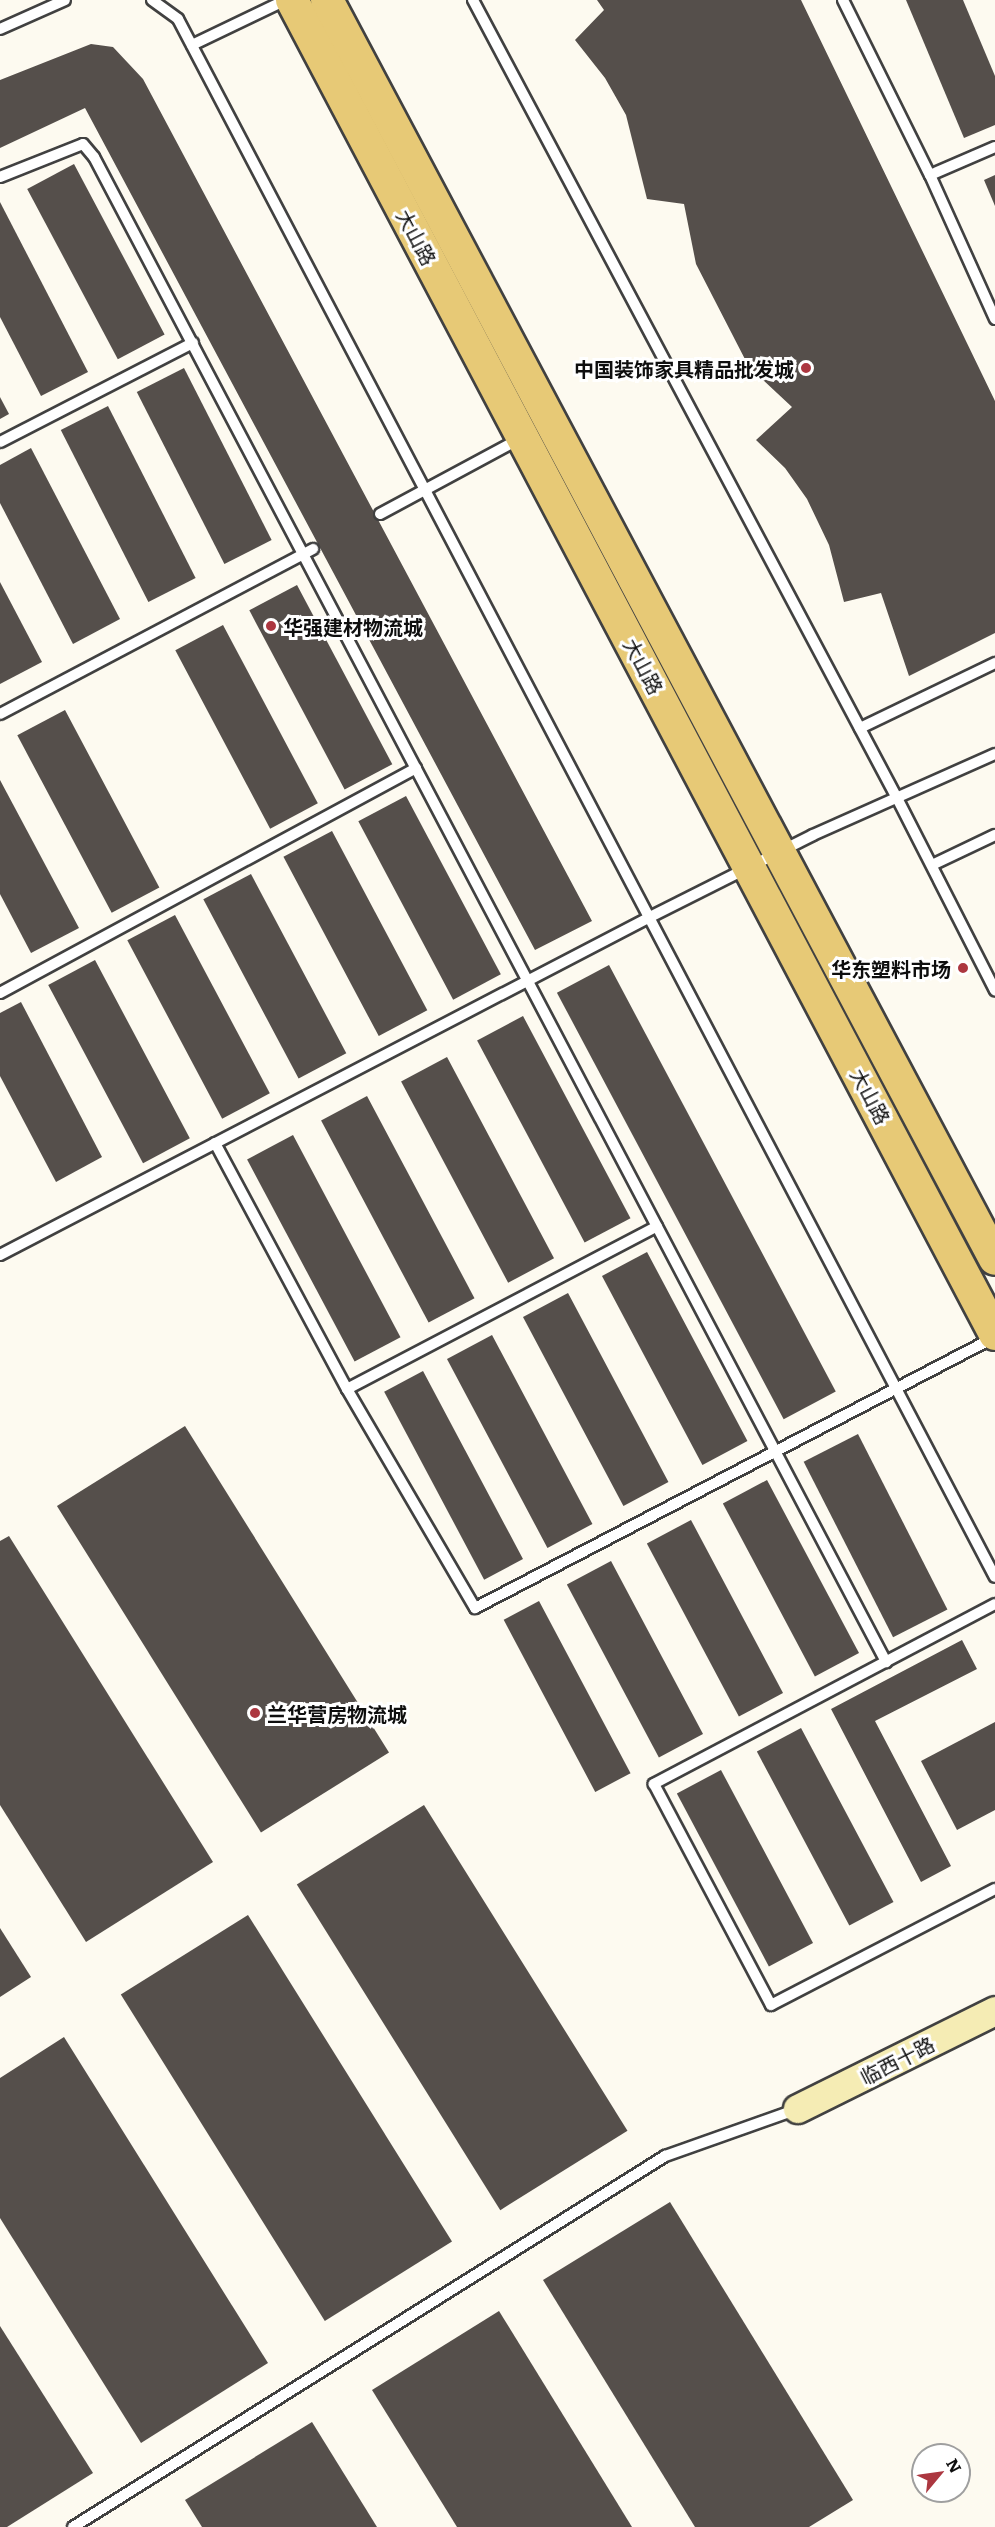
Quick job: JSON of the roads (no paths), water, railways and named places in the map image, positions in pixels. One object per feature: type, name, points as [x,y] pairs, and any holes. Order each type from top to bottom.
[{"type":"main road","name":"大山路","points":[[292,0],[752,868],[995,1335]]},
{"type":"main road","name":"大山路","points":[[327,0],[782,853],[995,1259]]},
{"type":"street","name":"临西十路","points":[[798,2109],[995,2011]]},
{"type":"lane","points":[[0,29],[65,0]]},
{"type":"lane","points":[[152,0],[178,19],[192,45],[995,1577]]},
{"type":"lane","points":[[192,45],[286,0]]},
{"type":"lane","points":[[473,0],[897,798],[995,990]]},
{"type":"lane","points":[[843,0],[930,175],[995,320]]},
{"type":"lane","points":[[0,177],[82,144],[94,157],[193,343],[301,555],[529,980],[886,1662]]},
{"type":"lane","points":[[930,175],[995,147]]},
{"type":"lane","points":[[0,442],[193,343]]},
{"type":"lane","points":[[380,514],[522,437]]},
{"type":"lane","points":[[0,714],[313,549]]},
{"type":"lane","points":[[860,728],[995,663]]},
{"type":"lane","points":[[0,1255],[650,917],[897,798],[995,754]]},
{"type":"lane","points":[[0,993],[416,768]]},
{"type":"lane","points":[[932,865],[995,835]]},
{"type":"lane","points":[[215,1143],[346,1389],[475,1608],[995,1335]]},
{"type":"lane","points":[[346,1389],[657,1226]]},
{"type":"lane","points":[[995,1604],[654,1784],[771,2005],[995,1889]]},
{"type":"lane","points":[[73,2527],[665,2156],[798,2109]]},
{"type":"place","name":"中国装饰家具精品批发城","points":[[806,368]]},
{"type":"place","name":"华强建材物流城","points":[[271,626]]},
{"type":"place","name":"华东塑料市场","points":[[963,968]]},
{"type":"place","name":"兰华营房物流城","points":[[255,1713]]}]
